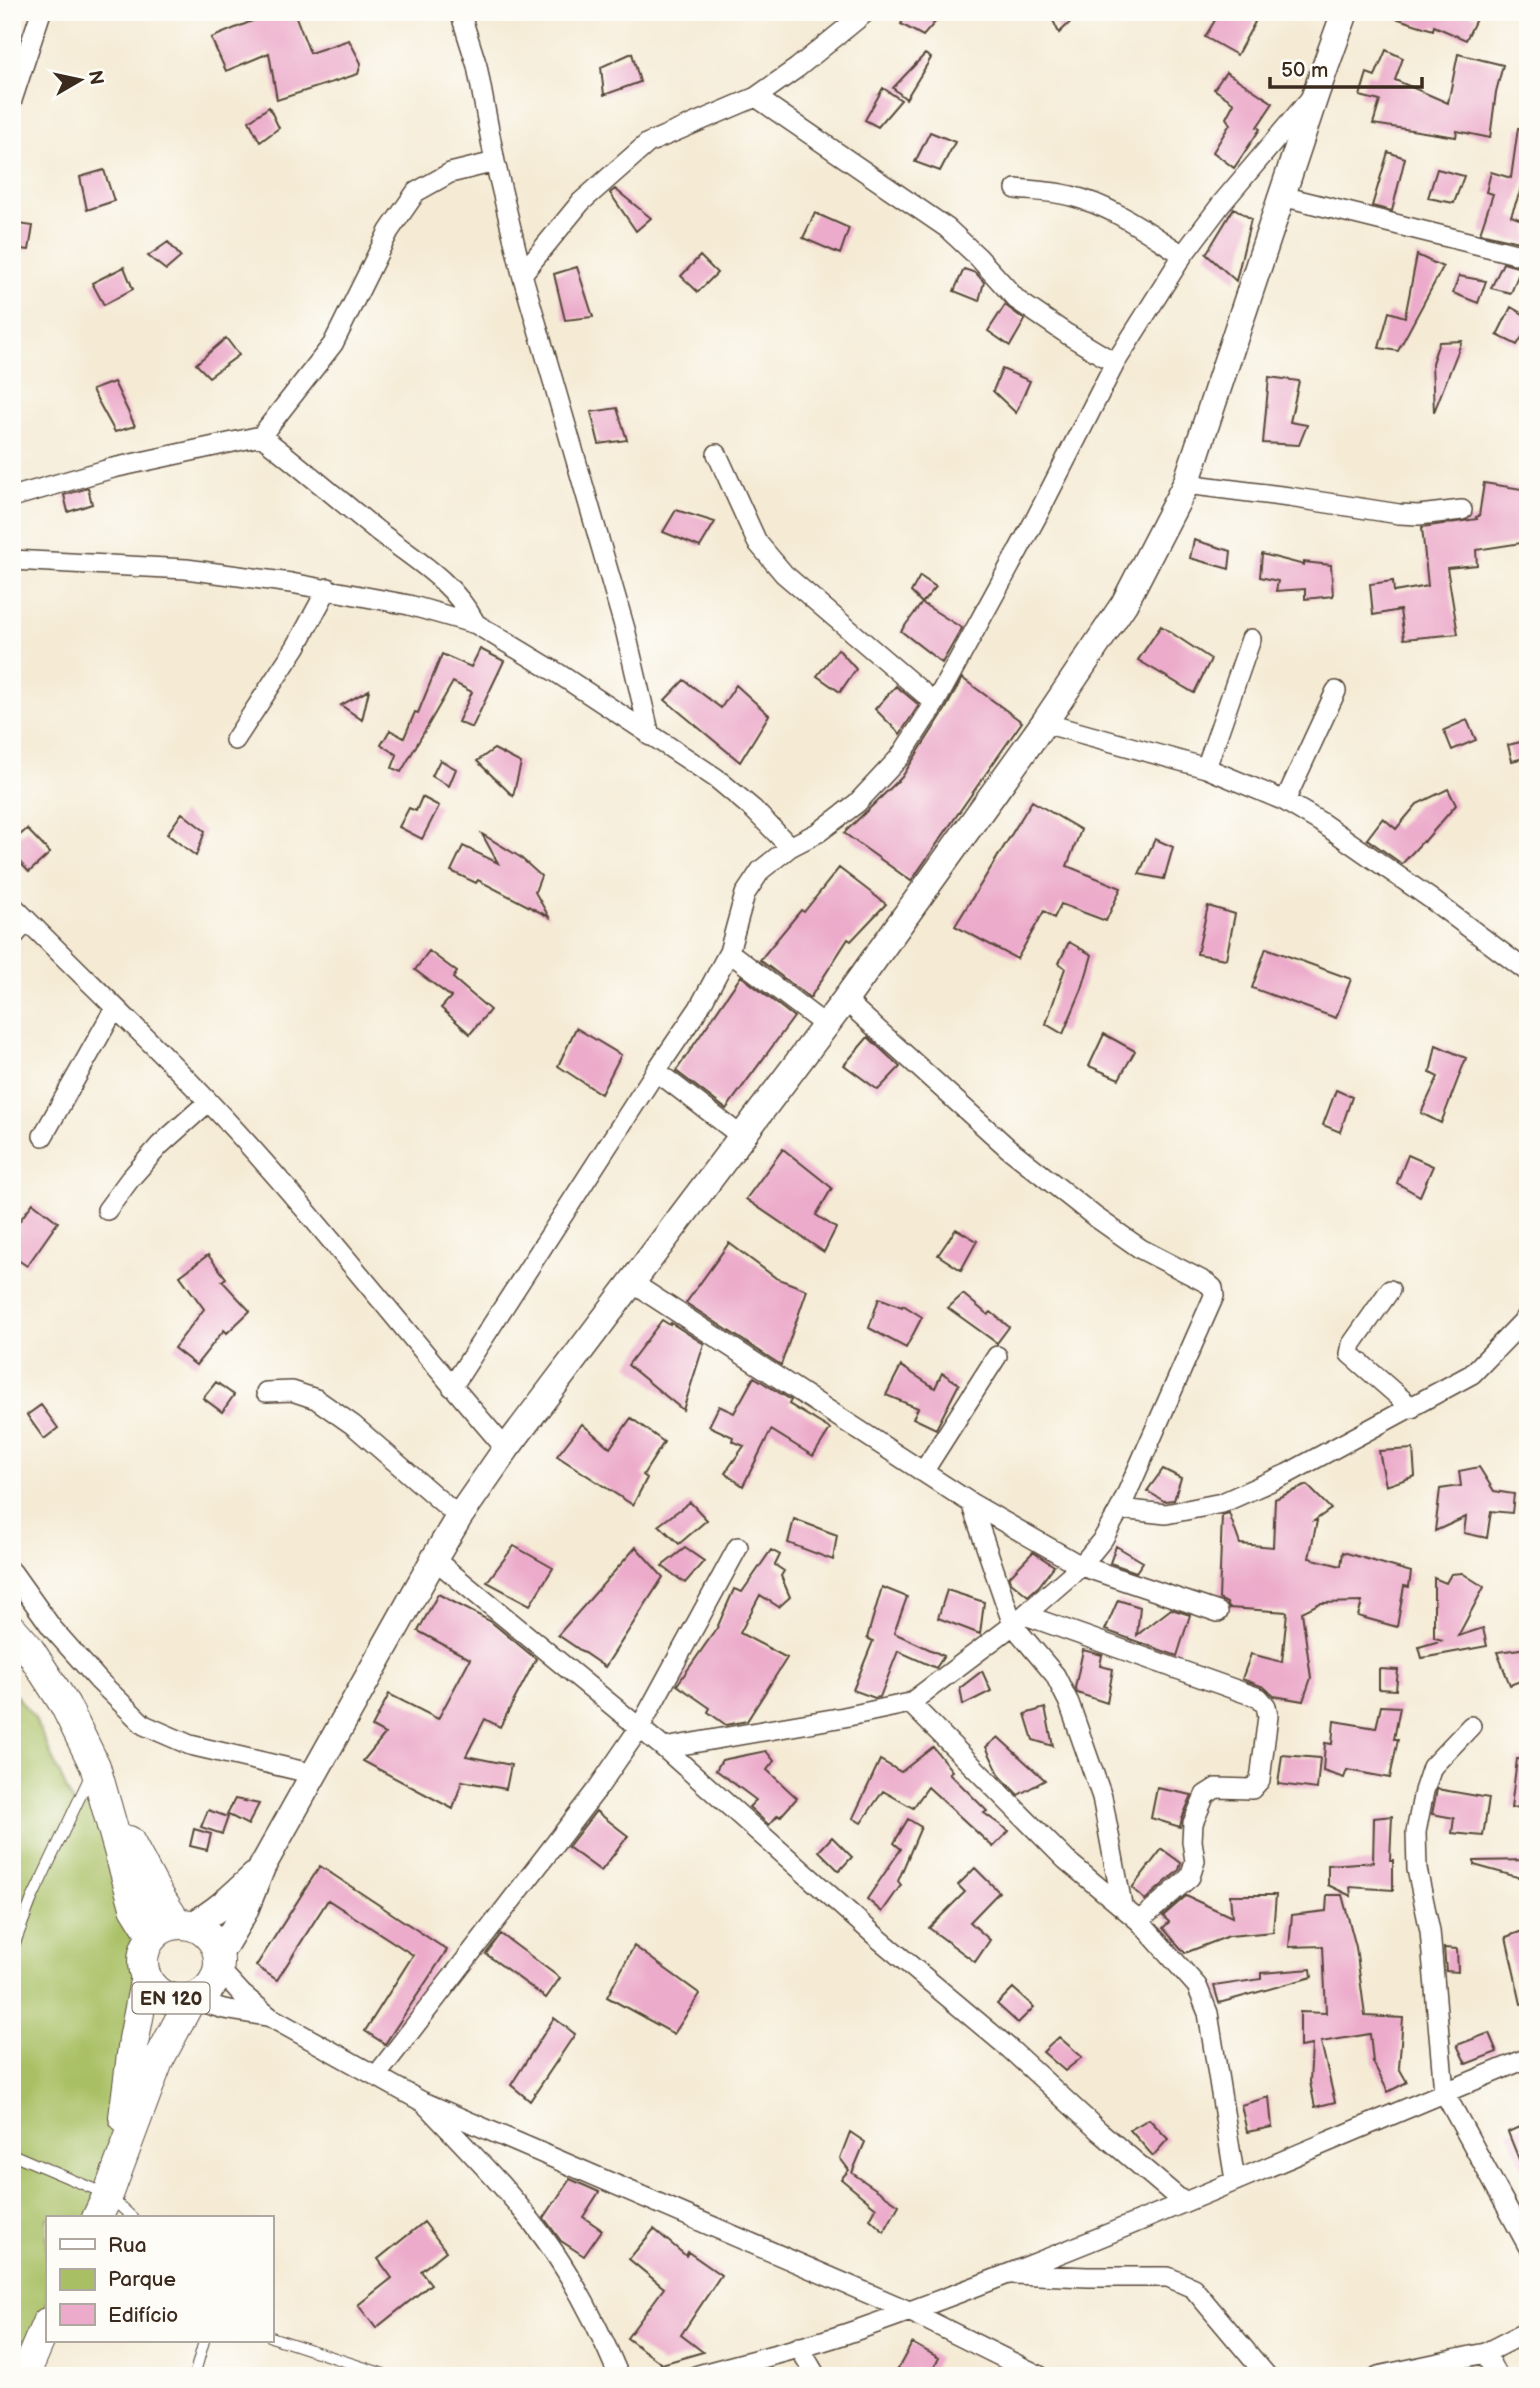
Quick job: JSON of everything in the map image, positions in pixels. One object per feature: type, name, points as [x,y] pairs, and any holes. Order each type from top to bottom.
[{"type":"main road","name":"EN 120","points":[[12,1629],[27,1646],[65,1705],[95,1766],[135,1907],[174,1928],[209,1936],[219,1962],[214,1982],[204,1993],[191,1999],[177,2000],[164,1996],[153,1987],[146,1976],[143,1962],[146,1948],[174,1928]]},
{"type":"main road","name":"EN 120","points":[[107,2195],[128,2098],[134,2039],[146,1976]]},
{"type":"main road","name":"EN 120","points":[[107,2195],[158,2061],[191,1999]]},
{"type":"main road","points":[[24,2376],[46,2325]]},
{"type":"street","points":[[12,100],[41,12]]},
{"type":"street","points":[[460,12],[477,66],[495,162],[522,274],[625,629],[650,737]]},
{"type":"street","points":[[522,274],[581,202],[648,143],[756,96],[797,68],[866,12]]},
{"type":"street","points":[[1040,2376],[909,2311],[421,2101],[271,2017],[242,1994],[219,1962],[244,1912],[262,1867],[459,1517],[506,1449],[845,1000],[1044,723],[1124,604],[1186,484],[1345,12]]},
{"type":"street","points":[[452,1387],[699,1009],[729,952],[745,894],[761,870],[790,847],[819,832],[857,803],[900,757],[934,703],[1053,485],[1115,363],[1183,255],[1222,203],[1317,90]]},
{"type":"street","points":[[756,96],[947,228],[1017,300],[1115,363]]},
{"type":"street","points":[[12,497],[113,468],[261,436],[332,344],[389,232],[416,191],[450,173],[495,162]]},
{"type":"street","points":[[1016,189],[1070,195],[1099,205],[1127,219],[1183,255]]},
{"type":"street","points":[[1282,196],[1528,257]]},
{"type":"street","points":[[261,436],[449,585],[465,603],[476,624]]},
{"type":"street","points":[[717,453],[757,542],[784,574],[934,703]]},
{"type":"street","points":[[1186,484],[1289,496],[1399,514],[1419,515],[1462,510]]},
{"type":"street","points":[[12,560],[186,569],[328,588],[409,605],[476,624],[559,674],[650,737],[716,778],[753,809],[790,847]]},
{"type":"street","points":[[235,740],[296,647],[328,588]]},
{"type":"street","points":[[1206,768],[1251,639]]},
{"type":"street","points":[[1285,801],[1336,691]]},
{"type":"street","points":[[1044,723],[1206,768],[1285,801],[1322,823],[1432,899],[1528,972]]},
{"type":"street","points":[[12,905],[208,1102],[344,1254],[506,1449]]},
{"type":"street","points":[[12,937],[27,920]]},
{"type":"street","points":[[729,952],[825,1025]]},
{"type":"street","points":[[664,1748],[910,1703],[1019,1620],[1082,1566],[1103,1539],[1120,1509],[1213,1296],[1213,1288],[1141,1249],[1094,1216],[1008,1148],[845,1000]]},
{"type":"street","points":[[43,1136],[115,1008]]},
{"type":"street","points":[[656,1071],[741,1136]]},
{"type":"street","points":[[107,1210],[160,1145],[208,1102]]},
{"type":"street","points":[[632,1282],[971,1503],[1082,1566],[1218,1612]]},
{"type":"street","points":[[1390,1290],[1352,1344],[1350,1354],[1412,1408]]},
{"type":"street","points":[[1120,1509],[1166,1514],[1222,1503],[1287,1474],[1472,1374],[1528,1316]]},
{"type":"street","points":[[923,1472],[997,1356]]},
{"type":"street","points":[[266,1392],[292,1391],[316,1399],[353,1425],[459,1517]]},
{"type":"street","points":[[971,1503],[1019,1620],[1055,1675],[1069,1703],[1102,1797],[1122,1905]]},
{"type":"street","points":[[376,2076],[598,1788],[640,1727],[738,1547]]},
{"type":"street","points":[[434,1559],[640,1727],[879,1939],[1010,2049],[1099,2131],[1183,2202]]},
{"type":"street","points":[[12,1572],[60,1637],[99,1681],[144,1725],[190,1745],[314,1774]]},
{"type":"street","points":[[1019,1620],[1259,1698],[1266,1706],[1268,1716],[1260,1780],[1252,1789],[1216,1788],[1205,1795],[1193,1823],[1195,1861],[1190,1877],[1139,1921]]},
{"type":"street","points":[[910,1703],[1066,1860],[1139,1921],[1197,1986],[1208,2013],[1235,2180]]},
{"type":"street","points":[[1471,1726],[1432,1767],[1416,1832],[1417,1870],[1430,1931],[1444,2092],[1528,2246]]},
{"type":"street","points":[[174,1928],[211,1914],[262,1867]]},
{"type":"street","points":[[191,1999],[224,2009],[271,2017]]},
{"type":"street","points":[[695,2376],[850,2332],[909,2311],[1137,2223],[1528,2058]]},
{"type":"street","points":[[421,2101],[501,2186],[554,2252],[596,2322],[619,2376]]},
{"type":"street","points":[[1005,2274],[1168,2277],[1193,2288],[1267,2376]]},
{"type":"street","points":[[1378,2376],[1485,2353],[1528,2331]]},
{"type":"street","points":[[799,2347],[816,2376]]},
{"type":"street","points":[[1485,2353],[1497,2376]]},
{"type":"lane","points":[[12,1951],[31,1901],[95,1766]]},
{"type":"lane","points":[[12,2154],[107,2195],[131,2216]]},
{"type":"lane","points":[[273,2338],[390,2376]]},
{"type":"lane","points":[[194,2376],[204,2342]]},
{"type":"green space","points":[[12,1691],[34,1717],[75,1808],[95,1766],[146,1948],[128,2098],[98,2216],[46,2216],[46,2325],[12,2376]]},
{"type":"building","points":[[274,12],[294,12],[310,53],[349,40],[361,63],[358,74],[277,100],[269,53],[226,71],[211,38]]},
{"type":"building","points":[[907,12],[944,12],[923,36],[901,24]]},
{"type":"building","points":[[1049,12],[1081,12],[1059,33]]},
{"type":"building","points":[[1220,12],[1239,12],[1255,22],[1237,55],[1205,37]]},
{"type":"building","points":[[1389,12],[1465,12],[1477,17],[1466,40],[1434,26],[1433,30],[1389,16]]},
{"type":"building","points":[[1386,50],[1403,58],[1395,80],[1448,103],[1458,54],[1503,65],[1496,92],[1490,138],[1457,131],[1456,137],[1373,124],[1380,101],[1360,96],[1367,73],[1375,76]]},
{"type":"building","points":[[632,53],[640,82],[604,95],[601,67]]},
{"type":"building","points":[[925,54],[931,58],[906,99],[893,88]]},
{"type":"building","points":[[1226,72],[1273,103],[1257,127],[1260,129],[1234,168],[1213,152],[1230,124],[1226,118],[1234,103],[1214,89]]},
{"type":"building","points":[[883,88],[901,100],[878,127],[865,120]]},
{"type":"building","points":[[269,107],[279,128],[260,142],[249,121]]},
{"type":"building","points":[[1518,128],[1528,128],[1528,170],[1511,216],[1524,221],[1528,215],[1528,244],[1480,233],[1493,194],[1486,192],[1491,172],[1511,178]]},
{"type":"building","points":[[930,132],[955,142],[940,171],[915,162]]},
{"type":"building","points":[[1388,152],[1405,158],[1392,211],[1372,206]]},
{"type":"building","points":[[1437,169],[1464,176],[1454,203],[1428,198]]},
{"type":"building","points":[[104,170],[114,201],[87,210],[80,177]]},
{"type":"building","points":[[615,189],[651,218],[636,231],[610,193]]},
{"type":"building","points":[[1234,208],[1251,219],[1236,281],[1206,254]]},
{"type":"building","points":[[815,213],[849,228],[840,254],[803,238]]},
{"type":"building","points":[[12,223],[33,226],[29,250],[12,248]]},
{"type":"building","points":[[168,242],[181,257],[166,270],[148,256]]},
{"type":"building","points":[[1417,255],[1443,267],[1398,351],[1379,348],[1389,312],[1405,317]]},
{"type":"building","points":[[700,256],[717,273],[698,292],[681,276]]},
{"type":"building","points":[[1503,263],[1521,268],[1511,293],[1491,288]]},
{"type":"building","points":[[124,267],[133,289],[104,305],[92,283]]},
{"type":"building","points":[[577,267],[593,317],[565,320],[554,274]]},
{"type":"building","points":[[964,269],[976,273],[984,282],[979,301],[954,291]]},
{"type":"building","points":[[1459,276],[1486,281],[1478,303],[1453,293]]},
{"type":"building","points":[[1005,305],[1025,320],[1010,346],[988,331]]},
{"type":"building","points":[[1511,307],[1528,317],[1528,327],[1517,345],[1497,335]]},
{"type":"building","points":[[226,338],[239,355],[209,377],[196,364]]},
{"type":"building","points":[[1462,341],[1434,412],[1432,363],[1439,342]]},
{"type":"building","points":[[1002,369],[1030,381],[1016,413],[993,391]]},
{"type":"building","points":[[1269,377],[1299,381],[1290,422],[1307,425],[1299,445],[1263,443]]},
{"type":"building","points":[[114,382],[135,426],[115,432],[92,390]]},
{"type":"building","points":[[617,408],[627,440],[599,444],[591,412]]},
{"type":"building","points":[[1484,483],[1528,490],[1528,542],[1476,550],[1477,565],[1447,568],[1458,634],[1404,639],[1400,610],[1373,615],[1370,584],[1393,581],[1394,592],[1428,586],[1422,527],[1477,519]]},
{"type":"building","points":[[88,488],[92,504],[68,512],[64,495]]},
{"type":"building","points":[[676,510],[715,522],[700,547],[663,532]]},
{"type":"building","points":[[1194,540],[1231,551],[1229,569],[1190,558]]},
{"type":"building","points":[[1262,554],[1304,565],[1304,562],[1331,565],[1333,596],[1305,599],[1305,589],[1276,591],[1278,581],[1260,577]]},
{"type":"building","points":[[920,576],[936,587],[922,603],[911,592]]},
{"type":"building","points":[[922,603],[962,628],[942,663],[901,631]]},
{"type":"building","points":[[1161,626],[1211,659],[1194,693],[1138,660]]},
{"type":"building","points":[[480,649],[504,661],[472,728],[458,722],[472,692],[453,682],[401,772],[392,768],[397,755],[381,745],[390,730],[404,738],[415,712],[418,713],[442,654],[471,667]]},
{"type":"building","points":[[838,649],[856,669],[840,692],[817,676]]},
{"type":"building","points":[[962,678],[1022,722],[911,881],[844,833],[902,777]]},
{"type":"building","points":[[684,680],[721,708],[736,685],[769,715],[740,762],[665,700]]},
{"type":"building","points":[[896,686],[919,705],[900,734],[875,709]]},
{"type":"building","points":[[369,690],[362,720],[341,705]]},
{"type":"building","points":[[1467,720],[1476,740],[1452,750],[1444,730]]},
{"type":"building","points":[[1525,741],[1528,757],[1512,761],[1508,745]]},
{"type":"building","points":[[494,749],[521,763],[513,796],[477,761]]},
{"type":"building","points":[[440,760],[456,769],[449,786],[432,776]]},
{"type":"building","points":[[1448,789],[1456,805],[1402,864],[1367,839],[1383,818],[1396,829],[1417,804]]},
{"type":"building","points":[[422,797],[439,806],[422,839],[399,827],[409,808],[416,811]]},
{"type":"building","points":[[1032,801],[1081,830],[1067,866],[1121,888],[1106,921],[1061,904],[1054,918],[1044,911],[1017,959],[955,926]]},
{"type":"building","points":[[182,813],[205,831],[196,856],[167,834]]},
{"type":"building","points":[[27,829],[50,853],[29,872],[12,854],[12,842]]},
{"type":"building","points":[[482,834],[520,857],[541,876],[535,892],[549,917],[478,880],[476,883],[451,871],[463,846],[498,863]]},
{"type":"building","points":[[1155,839],[1173,847],[1164,879],[1139,874]]},
{"type":"building","points":[[839,868],[886,904],[851,941],[848,939],[810,998],[760,960],[801,910],[804,912]]},
{"type":"building","points":[[1208,906],[1235,914],[1226,959],[1197,954]]},
{"type":"building","points":[[1069,942],[1092,955],[1082,989],[1063,1034],[1046,1024],[1065,968],[1059,963]]},
{"type":"building","points":[[1266,948],[1351,979],[1336,1018],[1252,988]]},
{"type":"building","points":[[429,951],[457,972],[453,978],[490,1010],[470,1034],[441,1008],[451,997],[415,970]]},
{"type":"building","points":[[741,976],[794,1017],[726,1109],[676,1071]]},
{"type":"building","points":[[576,1028],[621,1055],[601,1094],[558,1066]]},
{"type":"building","points":[[1104,1034],[1135,1051],[1119,1079],[1089,1066]]},
{"type":"building","points":[[868,1037],[900,1067],[878,1090],[844,1065]]},
{"type":"building","points":[[1436,1045],[1466,1058],[1441,1123],[1421,1113],[1438,1077],[1430,1073]]},
{"type":"building","points":[[1336,1090],[1352,1097],[1340,1132],[1323,1125]]},
{"type":"building","points":[[783,1149],[832,1188],[816,1215],[836,1228],[824,1252],[746,1199]]},
{"type":"building","points":[[1408,1155],[1433,1166],[1420,1196],[1397,1183]]},
{"type":"building","points":[[33,1203],[58,1222],[27,1266],[12,1256],[12,1231]]},
{"type":"building","points":[[956,1229],[977,1241],[961,1270],[938,1255]]},
{"type":"building","points":[[729,1243],[776,1278],[807,1290],[781,1365],[686,1303]]},
{"type":"building","points":[[208,1255],[226,1278],[222,1281],[250,1311],[227,1333],[224,1330],[196,1365],[174,1348],[204,1309],[180,1276]]},
{"type":"building","points":[[963,1294],[988,1315],[991,1312],[1009,1327],[997,1343],[948,1308]]},
{"type":"building","points":[[879,1298],[902,1307],[903,1305],[922,1317],[906,1348],[869,1328]]},
{"type":"building","points":[[662,1320],[704,1344],[683,1410],[628,1365]]},
{"type":"building","points":[[901,1366],[935,1388],[942,1373],[959,1384],[936,1429],[913,1418],[918,1408],[886,1395]]},
{"type":"building","points":[[754,1377],[791,1400],[789,1404],[830,1429],[813,1456],[771,1430],[743,1486],[725,1473],[744,1446],[732,1441],[733,1437],[709,1426],[719,1406],[734,1413]]},
{"type":"building","points":[[216,1382],[234,1395],[222,1412],[203,1398]]},
{"type":"building","points":[[41,1405],[58,1428],[44,1439],[27,1415]]},
{"type":"building","points":[[631,1418],[664,1442],[643,1475],[647,1478],[633,1505],[557,1456],[582,1424],[610,1448]]},
{"type":"building","points":[[1413,1449],[1415,1476],[1386,1486],[1379,1451]]},
{"type":"building","points":[[1479,1467],[1494,1491],[1514,1494],[1512,1513],[1491,1511],[1487,1538],[1464,1533],[1466,1517],[1435,1531],[1440,1489],[1461,1486],[1459,1471]]},
{"type":"building","points":[[1163,1469],[1181,1478],[1174,1500],[1164,1501],[1147,1491]]},
{"type":"building","points":[[1307,1485],[1331,1509],[1314,1521],[1317,1521],[1309,1558],[1341,1566],[1343,1552],[1411,1572],[1409,1587],[1404,1586],[1397,1627],[1358,1616],[1362,1602],[1320,1603],[1302,1612],[1311,1678],[1303,1701],[1274,1696],[1264,1687],[1242,1679],[1251,1654],[1282,1662],[1287,1612],[1229,1608],[1227,1603],[1219,1599],[1222,1515],[1229,1513],[1240,1544],[1273,1547],[1275,1499]]},
{"type":"building","points":[[690,1502],[707,1520],[679,1544],[659,1525]]},
{"type":"building","points":[[794,1519],[837,1535],[833,1560],[788,1543]]},
{"type":"building","points":[[514,1546],[553,1568],[530,1605],[487,1582]]},
{"type":"building","points":[[1116,1546],[1143,1562],[1136,1572],[1110,1563]]},
{"type":"building","points":[[636,1547],[663,1577],[605,1667],[558,1635]]},
{"type":"building","points":[[685,1548],[704,1561],[685,1583],[662,1566]]},
{"type":"building","points":[[771,1550],[780,1555],[775,1565],[784,1571],[781,1576],[790,1597],[779,1607],[760,1595],[740,1633],[787,1658],[747,1721],[726,1725],[708,1712],[710,1708],[677,1685],[717,1628],[734,1589],[742,1592]]},
{"type":"building","points":[[1033,1552],[1054,1566],[1028,1596],[1011,1582],[1009,1577]]},
{"type":"building","points":[[1462,1573],[1484,1587],[1458,1636],[1483,1628],[1487,1646],[1422,1658],[1419,1647],[1443,1640],[1434,1638],[1434,1578],[1446,1583],[1451,1574]]},
{"type":"building","points":[[882,1587],[907,1597],[894,1633],[944,1656],[936,1668],[898,1651],[880,1697],[875,1698],[853,1690],[873,1641],[867,1638]]},
{"type":"building","points":[[947,1590],[984,1602],[980,1634],[938,1618]]},
{"type":"building","points":[[438,1594],[490,1621],[536,1659],[500,1727],[485,1719],[466,1756],[511,1765],[506,1789],[462,1781],[453,1809],[363,1761],[385,1734],[372,1727],[389,1694],[438,1719],[470,1659],[418,1631]]},
{"type":"building","points":[[1118,1600],[1140,1607],[1137,1635],[1171,1609],[1190,1615],[1177,1656],[1105,1630]]},
{"type":"building","points":[[1528,1648],[1528,1678],[1510,1685],[1497,1652]]},
{"type":"building","points":[[1083,1650],[1102,1655],[1100,1666],[1113,1669],[1107,1703],[1077,1693],[1075,1688]]},
{"type":"building","points":[[1379,1669],[1398,1670],[1396,1690],[1379,1689]]},
{"type":"building","points":[[982,1671],[991,1691],[963,1705],[960,1688]]},
{"type":"building","points":[[1381,1706],[1400,1707],[1394,1739],[1398,1739],[1390,1778],[1347,1770],[1344,1778],[1323,1771],[1325,1743],[1332,1744],[1334,1721],[1376,1728]]},
{"type":"building","points":[[1045,1708],[1053,1746],[1033,1740],[1025,1714]]},
{"type":"building","points":[[998,1737],[1045,1780],[1018,1795],[1000,1776],[986,1747]]},
{"type":"building","points":[[933,1747],[952,1771],[949,1773],[987,1811],[984,1813],[1009,1831],[993,1847],[928,1787],[913,1808],[883,1791],[861,1823],[853,1818],[880,1760],[901,1772]]},
{"type":"building","points":[[766,1751],[774,1761],[767,1770],[797,1798],[769,1825],[749,1807],[756,1800],[716,1770],[722,1760]]},
{"type":"building","points":[[1282,1755],[1320,1758],[1317,1789],[1278,1784]]},
{"type":"building","points":[[1517,1759],[1528,1759],[1528,1806],[1511,1808]]},
{"type":"building","points":[[1157,1788],[1192,1795],[1180,1827],[1151,1818]]},
{"type":"building","points":[[1437,1789],[1489,1798],[1483,1836],[1452,1833],[1454,1818],[1432,1814]]},
{"type":"building","points":[[235,1799],[259,1804],[248,1825],[227,1814]]},
{"type":"building","points":[[208,1810],[228,1817],[222,1834],[201,1827]]},
{"type":"building","points":[[596,1811],[628,1836],[601,1871],[568,1847]]},
{"type":"building","points":[[1392,1816],[1390,1860],[1393,1860],[1393,1890],[1350,1887],[1351,1896],[1328,1885],[1328,1865],[1373,1862],[1374,1818]]},
{"type":"building","points":[[908,1819],[921,1827],[898,1881],[901,1885],[882,1912],[867,1899],[901,1849],[894,1843]]},
{"type":"building","points":[[194,1829],[211,1834],[207,1850],[190,1846]]},
{"type":"building","points":[[832,1837],[852,1857],[839,1871],[819,1851]]},
{"type":"building","points":[[1162,1849],[1181,1863],[1179,1870],[1145,1900],[1132,1888]]},
{"type":"building","points":[[1528,1860],[1528,1880],[1474,1865],[1474,1861]]},
{"type":"building","points":[[320,1866],[447,1950],[385,2044],[365,2031],[413,1955],[328,1900],[277,1980],[256,1966]]},
{"type":"building","points":[[975,1868],[999,1892],[970,1922],[990,1940],[975,1962],[929,1928],[965,1892],[958,1885]]},
{"type":"building","points":[[1230,1895],[1276,1895],[1273,1932],[1229,1936],[1185,1953],[1163,1928],[1169,1922],[1163,1916],[1186,1896],[1232,1917]]},
{"type":"building","points":[[1327,1895],[1342,1895],[1356,1947],[1365,2016],[1403,2018],[1399,2068],[1407,2082],[1388,2092],[1373,2062],[1370,2034],[1321,2042],[1335,2102],[1315,2107],[1310,2082],[1312,2045],[1300,2047],[1300,2012],[1326,2013],[1323,1946],[1289,1947],[1292,1915],[1326,1911]]},
{"type":"building","points":[[1528,1929],[1528,2003],[1521,2004],[1506,1937]]},
{"type":"building","points":[[501,1934],[560,1978],[546,1998],[486,1954]]},
{"type":"building","points":[[634,1946],[700,1994],[674,2034],[607,1997]]},
{"type":"building","points":[[1444,1948],[1457,1949],[1458,1972],[1446,1971]]},
{"type":"building","points":[[1311,1969],[1312,1977],[1219,2003],[1214,1986],[1261,1979],[1261,1973]]},
{"type":"building","points":[[1013,1988],[1034,2007],[1018,2023],[997,2004]]},
{"type":"building","points":[[554,2018],[575,2034],[530,2101],[511,2085]]},
{"type":"building","points":[[1489,2033],[1497,2052],[1466,2064],[1457,2045]]},
{"type":"building","points":[[1059,2037],[1082,2057],[1065,2071],[1043,2052]]},
{"type":"building","points":[[1269,2097],[1272,2127],[1247,2132],[1241,2105]]},
{"type":"building","points":[[1149,2119],[1168,2139],[1153,2156],[1130,2130]]},
{"type":"building","points":[[1528,2123],[1528,2179],[1527,2179],[1508,2132]]},
{"type":"building","points":[[850,2132],[865,2142],[852,2173],[899,2205],[884,2232],[870,2219],[876,2208],[841,2179],[849,2170],[840,2158]]},
{"type":"building","points":[[570,2179],[599,2192],[583,2217],[602,2230],[584,2256],[561,2241],[544,2218]]},
{"type":"building","points":[[424,2222],[446,2251],[421,2271],[431,2284],[376,2328],[358,2305],[392,2278],[378,2259]]},
{"type":"building","points":[[654,2229],[686,2256],[688,2252],[721,2275],[681,2335],[703,2352],[662,2364],[627,2338],[664,2288],[629,2259]]},
{"type":"building","points":[[912,2343],[939,2358],[930,2376],[894,2376]]}]
